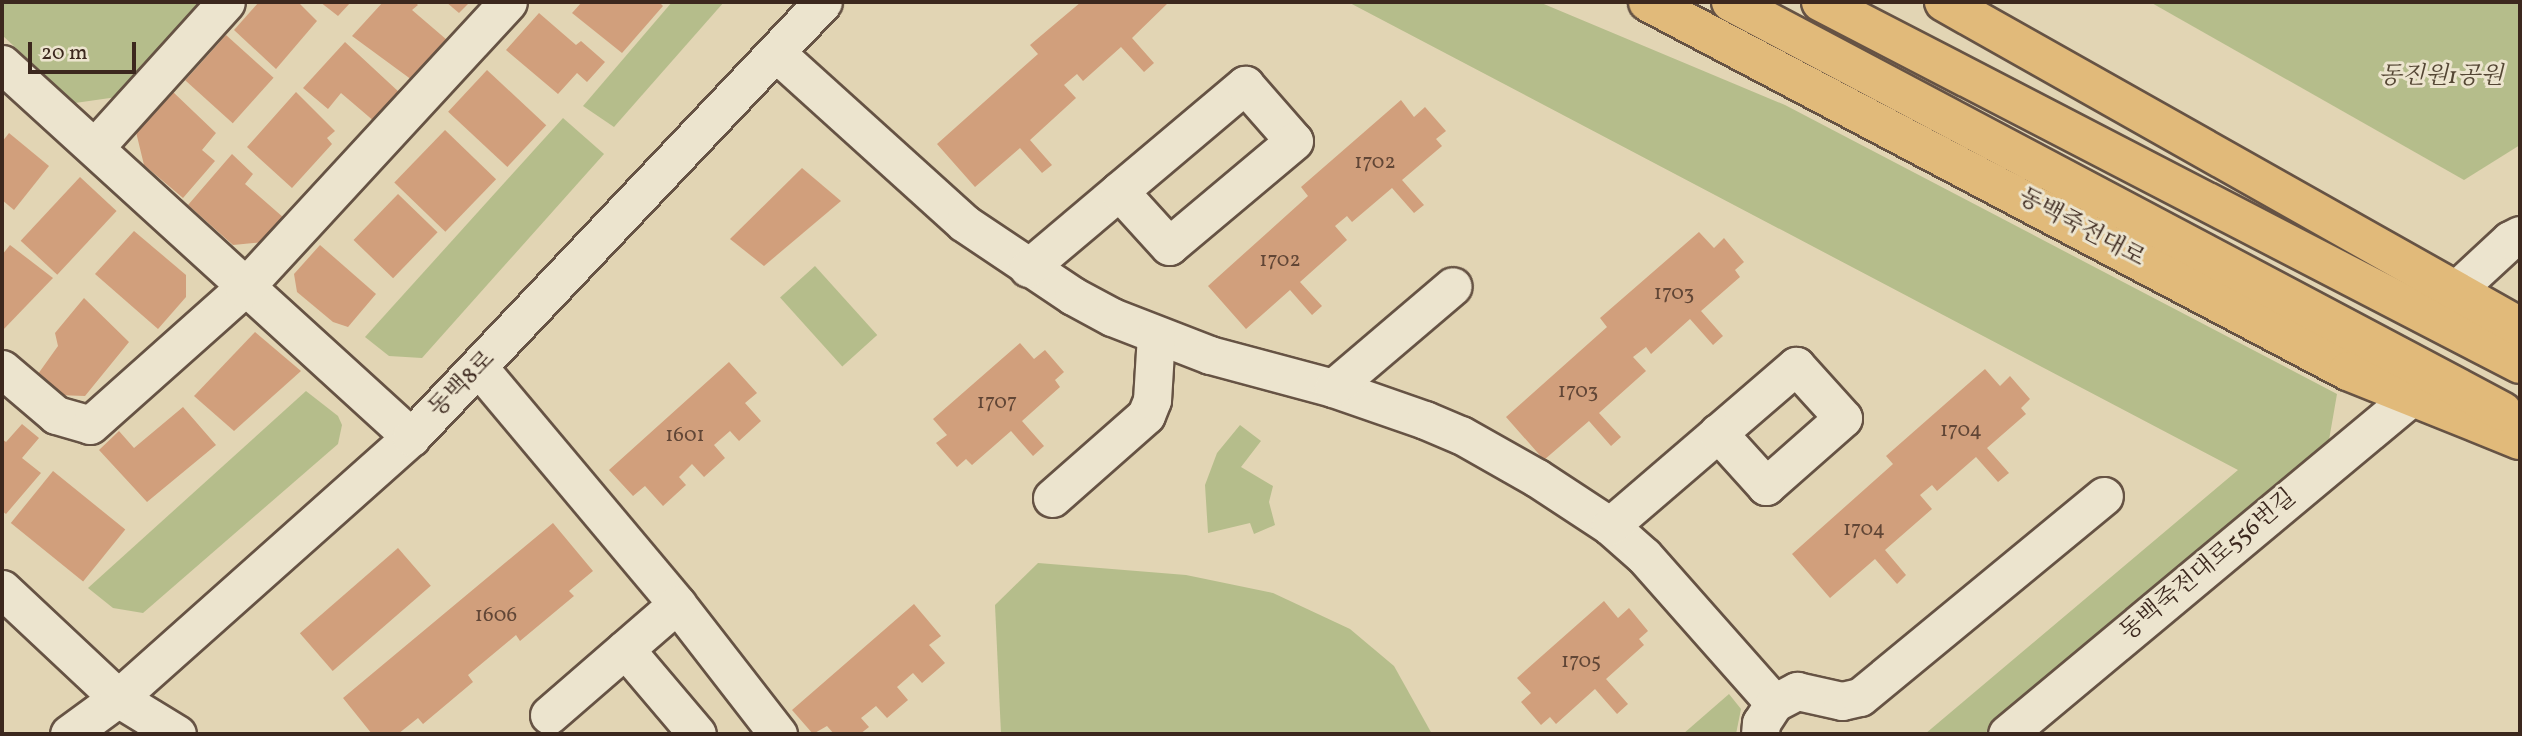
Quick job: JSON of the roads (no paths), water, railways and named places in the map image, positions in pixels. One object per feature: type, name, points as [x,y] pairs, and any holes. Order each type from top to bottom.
[{"type":"main road","name":"동백죽전대로","points":[[1648,2],[2348,371],[2520,440]]},
{"type":"main road","name":"동백죽전대로","points":[[1731,2],[2520,420]]},
{"type":"main road","points":[[1821,2],[2520,364]]},
{"type":"main road","points":[[1944,2],[2457,289],[2520,327]]},
{"type":"street","points":[[95,147],[226,2]]},
{"type":"street","points":[[2,369],[56,415],[90,425],[244,288],[508,2]]},
{"type":"street","name":"동백8로","points":[[69,734],[118,698],[411,437],[480,369],[823,2]]},
{"type":"street","points":[[776,53],[912,180],[1028,268],[1112,317],[1210,355],[1333,388],[1461,435],[1610,526],[1682,595],[1767,719],[1797,691],[1842,701],[1860,697],[2104,496]]},
{"type":"street","points":[[2,64],[95,147],[244,288],[411,437]]},
{"type":"street","points":[[1028,268],[1119,191],[1245,85],[1294,141],[1169,246],[1119,191]]},
{"type":"street","points":[[2457,289],[2520,235]]},
{"type":"street","points":[[1333,388],[1453,286]]},
{"type":"street","points":[[1052,498],[1146,415],[1152,400],[1156,335]]},
{"type":"street","points":[[480,369],[677,604],[778,734]]},
{"type":"street","name":"동백죽전대로556번길","points":[[2007,734],[2410,398]]},
{"type":"street","points":[[1610,526],[1718,433]]},
{"type":"street","points":[[2,589],[118,698],[177,734]]},
{"type":"street","points":[[549,715],[677,604]]},
{"type":"street","points":[[625,649],[698,734]]},
{"type":"park label","name":"동진원1공원","points":[[2441,78]]}]
